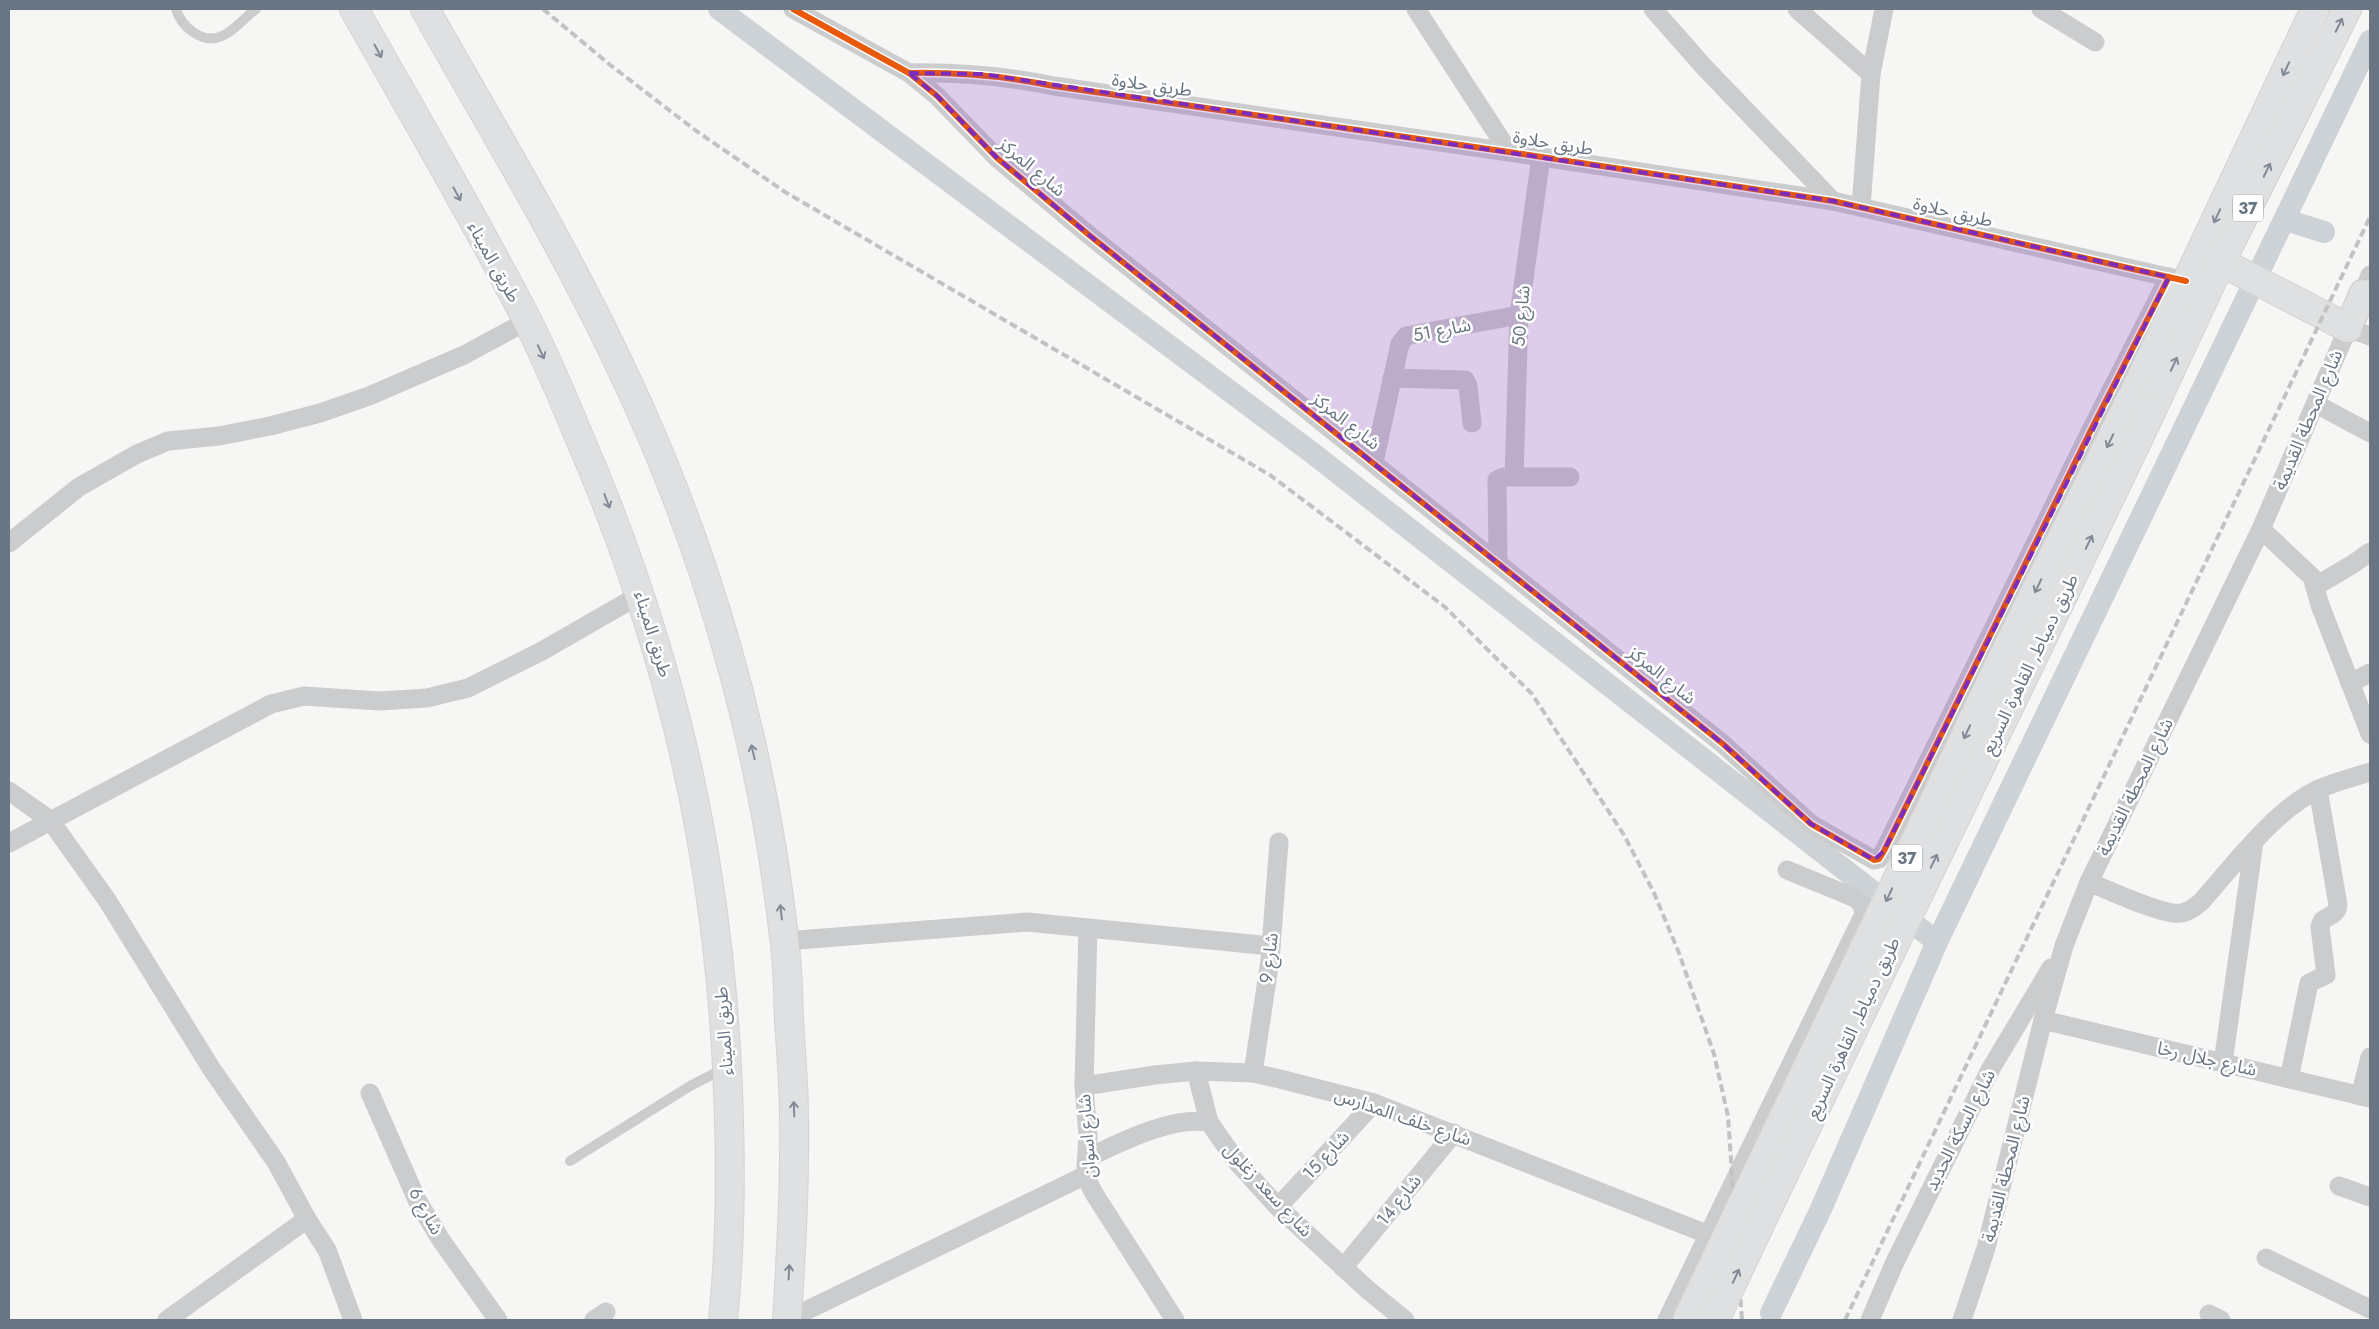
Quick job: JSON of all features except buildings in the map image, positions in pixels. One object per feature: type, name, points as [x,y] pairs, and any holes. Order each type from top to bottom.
[{"type":"highway","name":"طريق الميناء","points":[[354,9],[527,321],[605,497],[641,594],[668,682],[690,771],[707,861],[718,951],[728,1067],[730,1131],[729,1221],[723,1320]]},
{"type":"highway","points":[[425,9],[578,282],[623,372],[664,464],[699,558],[743,709],[775,863],[785,941],[794,1115],[794,1193],[787,1320]]},
{"type":"highway","name":"طريق دمياط, القاهرة السريع","points":[[1715,1320],[1903,924],[2027,673],[2143,403],[2178,279],[2315,9]]},
{"type":"highway","name":"طريق دمياط, القاهرة السريع","points":[[1687,1320],[2003,657],[2221,262],[2347,9]]},
{"type":"highway","points":[[2221,262],[2288,298],[2359,332]]},
{"type":"main road","name":"شارع المحطة القديمة","points":[[2359,332],[2368,288]]},
{"type":"street","name":"شارع المركز","points":[[793,9],[908,73],[949,107],[997,158],[1089,235],[1723,744],[1811,824],[1869,858],[1879,859],[1884,851],[2075,463],[2178,279]]},
{"type":"street","points":[[1416,9],[1509,152]]},
{"type":"street","points":[[1653,9],[1705,68],[1833,201]]},
{"type":"street","points":[[1796,9],[1871,74]]},
{"type":"street","points":[[1861,207],[1871,74],[1884,9]]},
{"type":"street","points":[[2041,9],[2095,42]]},
{"type":"street","name":"طريق حلاوة","points":[[908,73],[982,74],[1833,201],[2178,279]]},
{"type":"street","name":"شارع 50","points":[[1514,477],[1519,315],[1541,156]]},
{"type":"street","name":"شارع 51","points":[[1374,462],[1400,344],[1406,336],[1519,315]]},
{"type":"street","points":[[9,543],[80,487],[137,454],[168,441],[219,436],[270,426],[328,410],[369,396],[464,354],[527,321]]},
{"type":"street","name":"شارع المحطة القديمة","points":[[1962,1320],[1989,1239],[2043,1020],[2064,946],[2089,882],[2261,529],[2316,404],[2359,332]]},
{"type":"street","points":[[1392,378],[1465,380],[1468,386],[1472,423]]},
{"type":"street","points":[[2316,404],[2370,433]]},
{"type":"street","points":[[1498,562],[1496,484],[1500,478],[1570,477]]},
{"type":"street","points":[[2261,529],[2308,571],[2316,586],[2320,605],[2370,734]]},
{"type":"street","points":[[2316,586],[2369,556]]},
{"type":"street","points":[[9,843],[271,704],[304,696],[379,701],[427,698],[468,688],[542,650],[641,594]]},
{"type":"street","points":[[2350,683],[2370,673]]},
{"type":"street","points":[[2089,882],[2166,912],[2180,914],[2192,910],[2284,812],[2318,789],[2370,772]]},
{"type":"street","points":[[2290,1079],[2309,983],[2326,975],[2320,927],[2322,921],[2334,914],[2338,905],[2318,789]]},
{"type":"street","points":[[9,791],[50,820],[107,900],[211,1068],[276,1162],[307,1219],[327,1250],[353,1320]]},
{"type":"street","name":"شارع 9","points":[[1253,1073],[1272,946],[1279,842]]},
{"type":"street","points":[[2224,1063],[2254,842]]},
{"type":"street","points":[[1667,1320],[1707,1234],[1864,914],[1862,904],[1855,898],[1788,870]]},
{"type":"street","points":[[785,941],[1027,922],[1272,946]]},
{"type":"street","name":"شارع اسوان","points":[[1088,928],[1084,1086],[1087,1166],[1095,1195],[1175,1320]]},
{"type":"street","name":"شارع السكة الحديد","points":[[1870,1320],[1894,1264],[1990,1070],[2064,946]]},
{"type":"street","name":"شارع جلال رخا","points":[[2043,1020],[2365,1097]]},
{"type":"street","points":[[2365,1097],[2370,1057]]},
{"type":"street","points":[[787,1320],[1087,1166],[1148,1131],[1195,1122],[1209,1122],[1196,1071]]},
{"type":"street","name":"شارع خلف المدارس","points":[[1084,1086],[1196,1071],[1253,1073],[1374,1103],[1707,1234]]},
{"type":"street","name":"شارع 6","points":[[370,1093],[421,1207],[441,1240],[498,1320]]},
{"type":"street","name":"شارع 15","points":[[1278,1207],[1374,1103]]},
{"type":"street","name":"شارع سعد زغلول","points":[[1209,1122],[1237,1162],[1278,1207],[1343,1268],[1405,1320]]},
{"type":"street","name":"شارع 14","points":[[1343,1268],[1454,1133]]},
{"type":"street","points":[[2339,1186],[2370,1197]]},
{"type":"street","points":[[167,1320],[307,1219]]},
{"type":"street","points":[[2266,1258],[2370,1309]]},
{"type":"lane","points":[[176,9],[183,24],[189,30],[204,37],[213,38],[221,36],[256,9]]},
{"type":"lane","points":[[570,1161],[696,1083],[728,1067]]},
{"type":"highlighted area","points":[[909,73],[982,74],[1833,201],[2169,277],[1884,851],[1874,860],[1811,824],[1723,744],[1089,235],[997,158],[937,96]]},
{"type":"waterway","points":[[719,9],[1311,452],[1937,942]]},
{"type":"waterway","points":[[1771,1313],[1821,1209],[1937,942],[2370,41]]},
{"type":"waterway","points":[[2286,220],[2324,232]]},
{"type":"railway","points":[[543,9],[609,64],[695,130],[785,192],[1270,475],[1445,607],[1532,694],[1624,835],[1654,893],[1679,953],[1714,1054],[1728,1116],[1742,1320]]},
{"type":"railway","points":[[1845,1320],[2370,217]]},
{"type":"cycle path","points":[[793,9],[909,73],[937,96],[997,158],[1089,235],[1723,744],[1811,824],[1874,860],[1879,859],[1884,851],[2092,428],[2169,277]]},
{"type":"cycle path","points":[[909,73],[945,73],[1000,77],[1833,201],[2186,281]]}]
